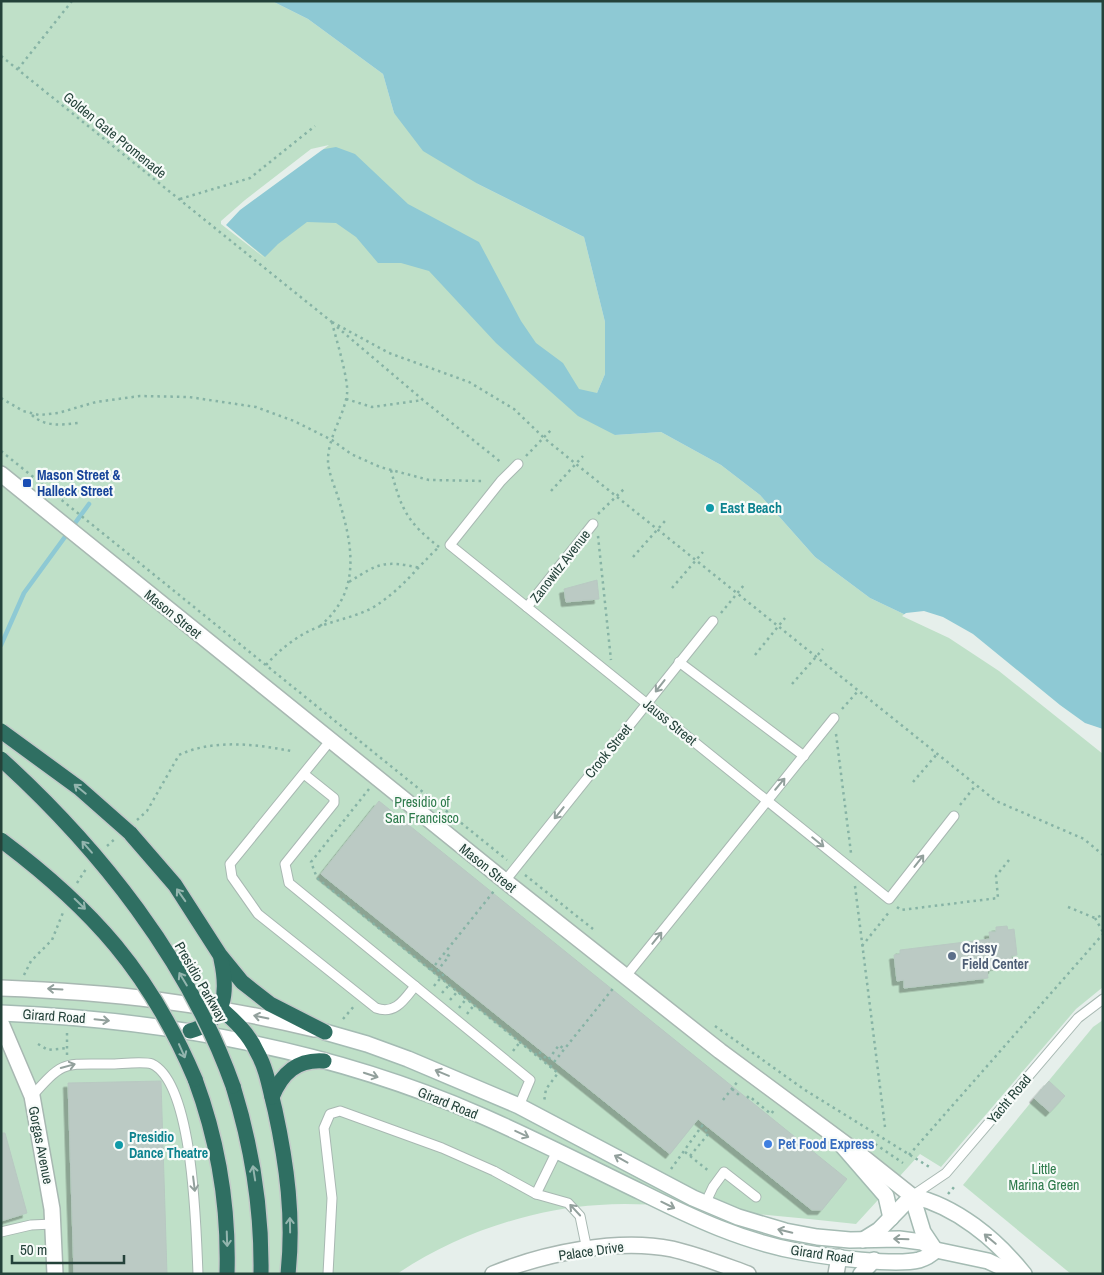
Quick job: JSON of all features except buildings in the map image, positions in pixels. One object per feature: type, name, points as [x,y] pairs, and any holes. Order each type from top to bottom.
[{"type":"highway","points":[[1,731],[79,788],[130,833],[170,880],[220,955],[242,982],[259,997],[291,1016],[326,1032]]},
{"type":"highway","name":"Presidio Parkway","points":[[1,759],[77,836],[138,912],[192,993],[217,1044],[233,1086],[253,1164],[259,1218],[261,1274]]},
{"type":"highway","points":[[1,840],[63,889],[92,917],[121,950],[166,1017],[195,1079],[208,1118],[219,1166],[226,1214],[227,1274]]},
{"type":"highway","points":[[190,1031],[203,1027],[213,1020],[220,1008],[225,985],[220,955]]},
{"type":"highway","points":[[220,1008],[252,1043],[261,1061],[272,1096],[283,1151],[290,1204],[288,1274]]},
{"type":"highway","points":[[272,1096],[280,1079],[291,1068],[310,1061],[324,1060]]},
{"type":"main road","name":"Mason Street","points":[[1,474],[504,882],[728,1057],[912,1196],[940,1206],[967,1221],[994,1243],[1024,1274]]},
{"type":"main road","name":"Girard Road","points":[[1,988],[83,991],[220,1008],[326,1032],[368,1044],[408,1059],[518,1106],[705,1204],[770,1227],[833,1239],[915,1240],[936,1250],[980,1259],[1016,1274]]},
{"type":"main road","name":"Girard Road","points":[[1,1013],[84,1018],[190,1031],[324,1060],[432,1096],[508,1127],[720,1230],[791,1250],[839,1257],[915,1261],[930,1256],[936,1250]]},
{"type":"main road","name":"Gorgas Avenue","points":[[1,1023],[32,1096],[48,1183],[53,1224],[55,1274]]},
{"type":"main road","points":[[834,1136],[886,1196],[891,1218]]},
{"type":"main road","points":[[863,1240],[878,1230],[912,1196],[923,1232],[936,1250]]},
{"type":"main road","name":"Palace Drive","points":[[493,1274],[540,1260],[621,1245],[664,1248],[696,1256],[748,1274]]},
{"type":"main road","points":[[836,1274],[839,1257]]},
{"type":"main road","points":[[861,1274],[874,1260]]},
{"type":"lane","points":[[450,545],[514,467]]},
{"type":"lane","name":"Zanowitz Avenue","points":[[527,608],[595,520]]},
{"type":"lane","name":"Jauss Street","points":[[450,545],[889,899]]},
{"type":"lane","name":"Crook Street","points":[[504,882],[713,621]]},
{"type":"lane","points":[[679,662],[804,756]]},
{"type":"lane","points":[[626,976],[834,718]]},
{"type":"lane","points":[[330,742],[230,864],[232,877],[258,914],[376,1008],[385,1011],[392,1010],[401,1004],[415,986]]},
{"type":"lane","points":[[304,774],[334,798],[334,803],[285,864],[289,883],[530,1080],[518,1106]]},
{"type":"lane","points":[[889,899],[954,816]]},
{"type":"lane","name":"Yacht Road","points":[[912,1196],[943,1176],[1078,1018],[1103,999]]},
{"type":"lane","points":[[32,1096],[53,1072],[67,1064],[151,1063],[165,1074],[176,1101],[189,1150],[195,1192],[198,1274]]},
{"type":"lane","points":[[328,1274],[332,1198],[324,1128],[326,1118],[334,1112],[346,1112],[442,1148],[494,1171],[536,1194],[562,1200],[577,1210],[582,1221],[587,1250]]},
{"type":"lane","points":[[536,1194],[557,1151]]},
{"type":"lane","points":[[705,1204],[718,1179],[724,1172],[756,1197]]},
{"type":"lane","points":[[1,1232],[31,1225],[53,1224]]},
{"type":"path","points":[[18,69],[72,1]]},
{"type":"path","name":"Golden Gate Promenade","points":[[1,56],[332,322]]},
{"type":"path","points":[[180,199],[250,178],[315,126]]},
{"type":"path","points":[[320,626],[338,607],[347,583],[352,558],[351,546],[328,460],[332,440],[348,392],[332,322]]},
{"type":"path","points":[[332,322],[423,400],[514,467],[551,430]]},
{"type":"path","points":[[332,322],[389,353],[469,382],[514,409],[544,438],[616,497],[996,801],[1084,839],[1103,854]]},
{"type":"path","points":[[32,414],[48,414],[96,402],[140,396],[173,396],[224,402],[274,413],[332,440],[352,454],[391,470],[429,480],[501,481]]},
{"type":"path","points":[[1,398],[32,414],[40,422],[57,425],[78,424]]},
{"type":"path","points":[[346,399],[372,407],[423,400]]},
{"type":"path","points":[[1,451],[180,597]]},
{"type":"path","points":[[551,491],[583,456]]},
{"type":"path","points":[[391,470],[398,498],[412,523],[438,547]]},
{"type":"path","points":[[595,520],[624,488]]},
{"type":"path","points":[[633,557],[664,521]]},
{"type":"path","points":[[265,665],[290,643],[320,626],[374,607],[395,592],[438,547],[445,544],[450,545]]},
{"type":"path","points":[[672,588],[703,552]]},
{"type":"path","points":[[600,554],[612,676]]},
{"type":"path","points":[[347,583],[368,570],[388,562],[420,568]]},
{"type":"path","points":[[713,621],[744,585]]},
{"type":"path","points":[[755,655],[785,618]]},
{"type":"path","points":[[792,684],[823,649]]},
{"type":"path","points":[[858,691],[834,718],[885,1127]]},
{"type":"path","points":[[147,811],[179,755],[207,747],[247,744],[291,751]]},
{"type":"path","points":[[913,782],[937,754]]},
{"type":"path","points":[[958,807],[976,785]]},
{"type":"path","points":[[372,786],[311,862],[317,878],[558,1073],[546,1089],[544,1102]]},
{"type":"path","points":[[889,899],[902,910],[998,898],[996,876],[1009,860]]},
{"type":"path","points":[[431,970],[493,892]]},
{"type":"path","points":[[909,1155],[1103,933],[1095,918],[1068,907]]},
{"type":"path","points":[[1095,918],[1103,915]]},
{"type":"path","points":[[441,978],[443,975],[438,970],[449,956],[445,952]]},
{"type":"path","points":[[550,1067],[613,989]]},
{"type":"path","points":[[343,1019],[362,996]]},
{"type":"path","points":[[66,1030],[67,1056]]},
{"type":"path","points":[[38,1044],[48,1050],[67,1048]]},
{"type":"path","points":[[535,1054],[538,1051],[548,1060],[559,1045],[564,1049]]},
{"type":"path","points":[[723,1100],[738,1081]]},
{"type":"path","points":[[732,1089],[738,1095]]},
{"type":"path","points":[[747,1098],[749,1096],[771,1114],[774,1110]]},
{"type":"path","points":[[670,1170],[685,1152],[686,1145],[703,1125],[709,1133],[690,1156]]},
{"type":"path","points":[[880,1136],[943,1176]]},
{"type":"path","points":[[875,1144],[903,1163]]},
{"type":"path","points":[[685,1152],[718,1179]]},
{"type":"path","points":[[946,1198],[955,1186]]},
{"type":"green space","name":"Presidio of San Francisco","points":[[1,1],[272,1],[308,19],[383,74],[394,113],[478,184],[584,237],[605,322],[605,374],[597,393],[615,435],[661,432],[721,465],[760,495],[815,557],[870,598],[950,636],[1000,669],[1103,752],[1103,987],[1076,1009],[941,1167],[920,1154],[856,1224],[673,1206],[599,1205],[546,1212],[494,1226],[443,1247],[397,1274],[1,1274]]},
{"type":"green space","name":"Little Marina Green","points":[[1103,1020],[1103,1274],[1071,1274],[963,1185],[1093,1027]]},
{"type":"water","points":[[272,1],[1103,1],[1103,752],[1000,669],[950,636],[870,598],[815,557],[760,495],[721,465],[661,432],[615,435],[578,416],[496,343],[429,271],[401,263],[378,263],[356,237],[336,223],[307,222],[278,244],[265,257],[223,223],[313,151],[336,147],[355,154],[408,204],[479,242],[521,321],[536,343],[563,363],[579,389],[597,393],[605,374],[605,322],[584,237],[478,184],[423,151],[394,113],[383,74],[308,19]]},
{"type":"pier","points":[[329,145],[240,210],[226,225],[266,259],[221,224],[221,221],[245,200],[311,149]]},
{"type":"pier","points":[[924,611],[943,617],[973,634],[1060,705],[1085,723],[1103,729],[1103,754],[999,671],[949,638],[902,616],[906,613]]},
{"type":"waterway","points":[[1,645],[24,593],[89,504]]},
{"type":"place","name":"Mason Street & Halleck Street","points":[[27,483]]},
{"type":"place","name":"East Beach","points":[[710,508]]},
{"type":"place","name":"Crissy Field Center","points":[[952,956]]},
{"type":"place","name":"Pet Food Express","points":[[768,1144]]},
{"type":"place","name":"Presidio Dance Theatre","points":[[119,1145]]}]
